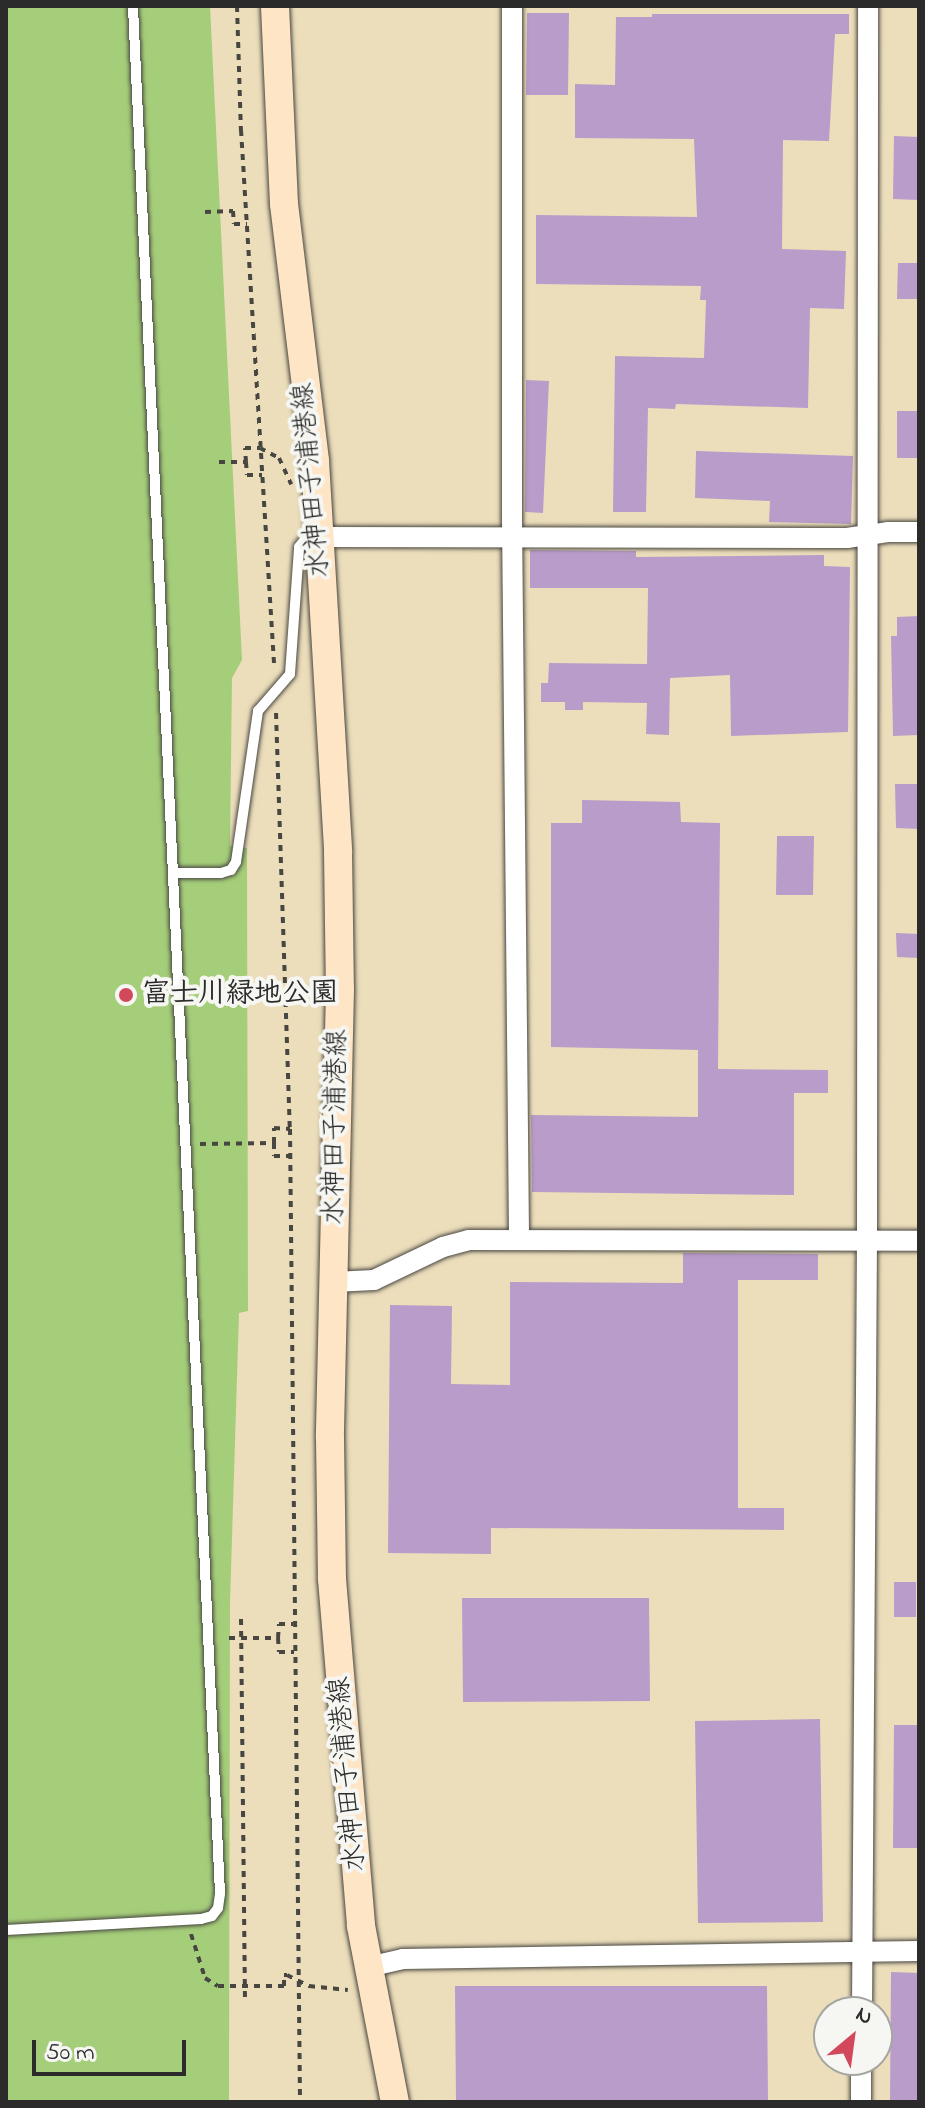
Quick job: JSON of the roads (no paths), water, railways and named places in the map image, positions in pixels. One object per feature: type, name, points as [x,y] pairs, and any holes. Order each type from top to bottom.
[{"type":"main road","name":"水神田子浦港線","points":[[275,6],[284,204],[314,450],[340,928],[330,1494],[332,1579],[361,1926],[395,2102]]},
{"type":"street","points":[[512,6],[519,1239]]},
{"type":"street","points":[[862,1996],[867,1241],[868,6]]},
{"type":"street","points":[[320,537],[847,538],[919,532]]},
{"type":"street","points":[[334,1282],[374,1280],[456,1242],[519,1239],[919,1241]]},
{"type":"street","points":[[368,1967],[403,1959],[919,1951]]},
{"type":"street","points":[[861,2076],[861,2102]]},
{"type":"lane","points":[[6,1930],[189,1920],[212,1916],[218,1908],[220,1894],[133,6]]},
{"type":"lane","points":[[175,873],[221,873],[231,870],[236,862],[258,711],[290,674],[299,547],[307,537],[320,537]]},
{"type":"place","name":"富士川緑地公園","points":[[126,995]]}]
